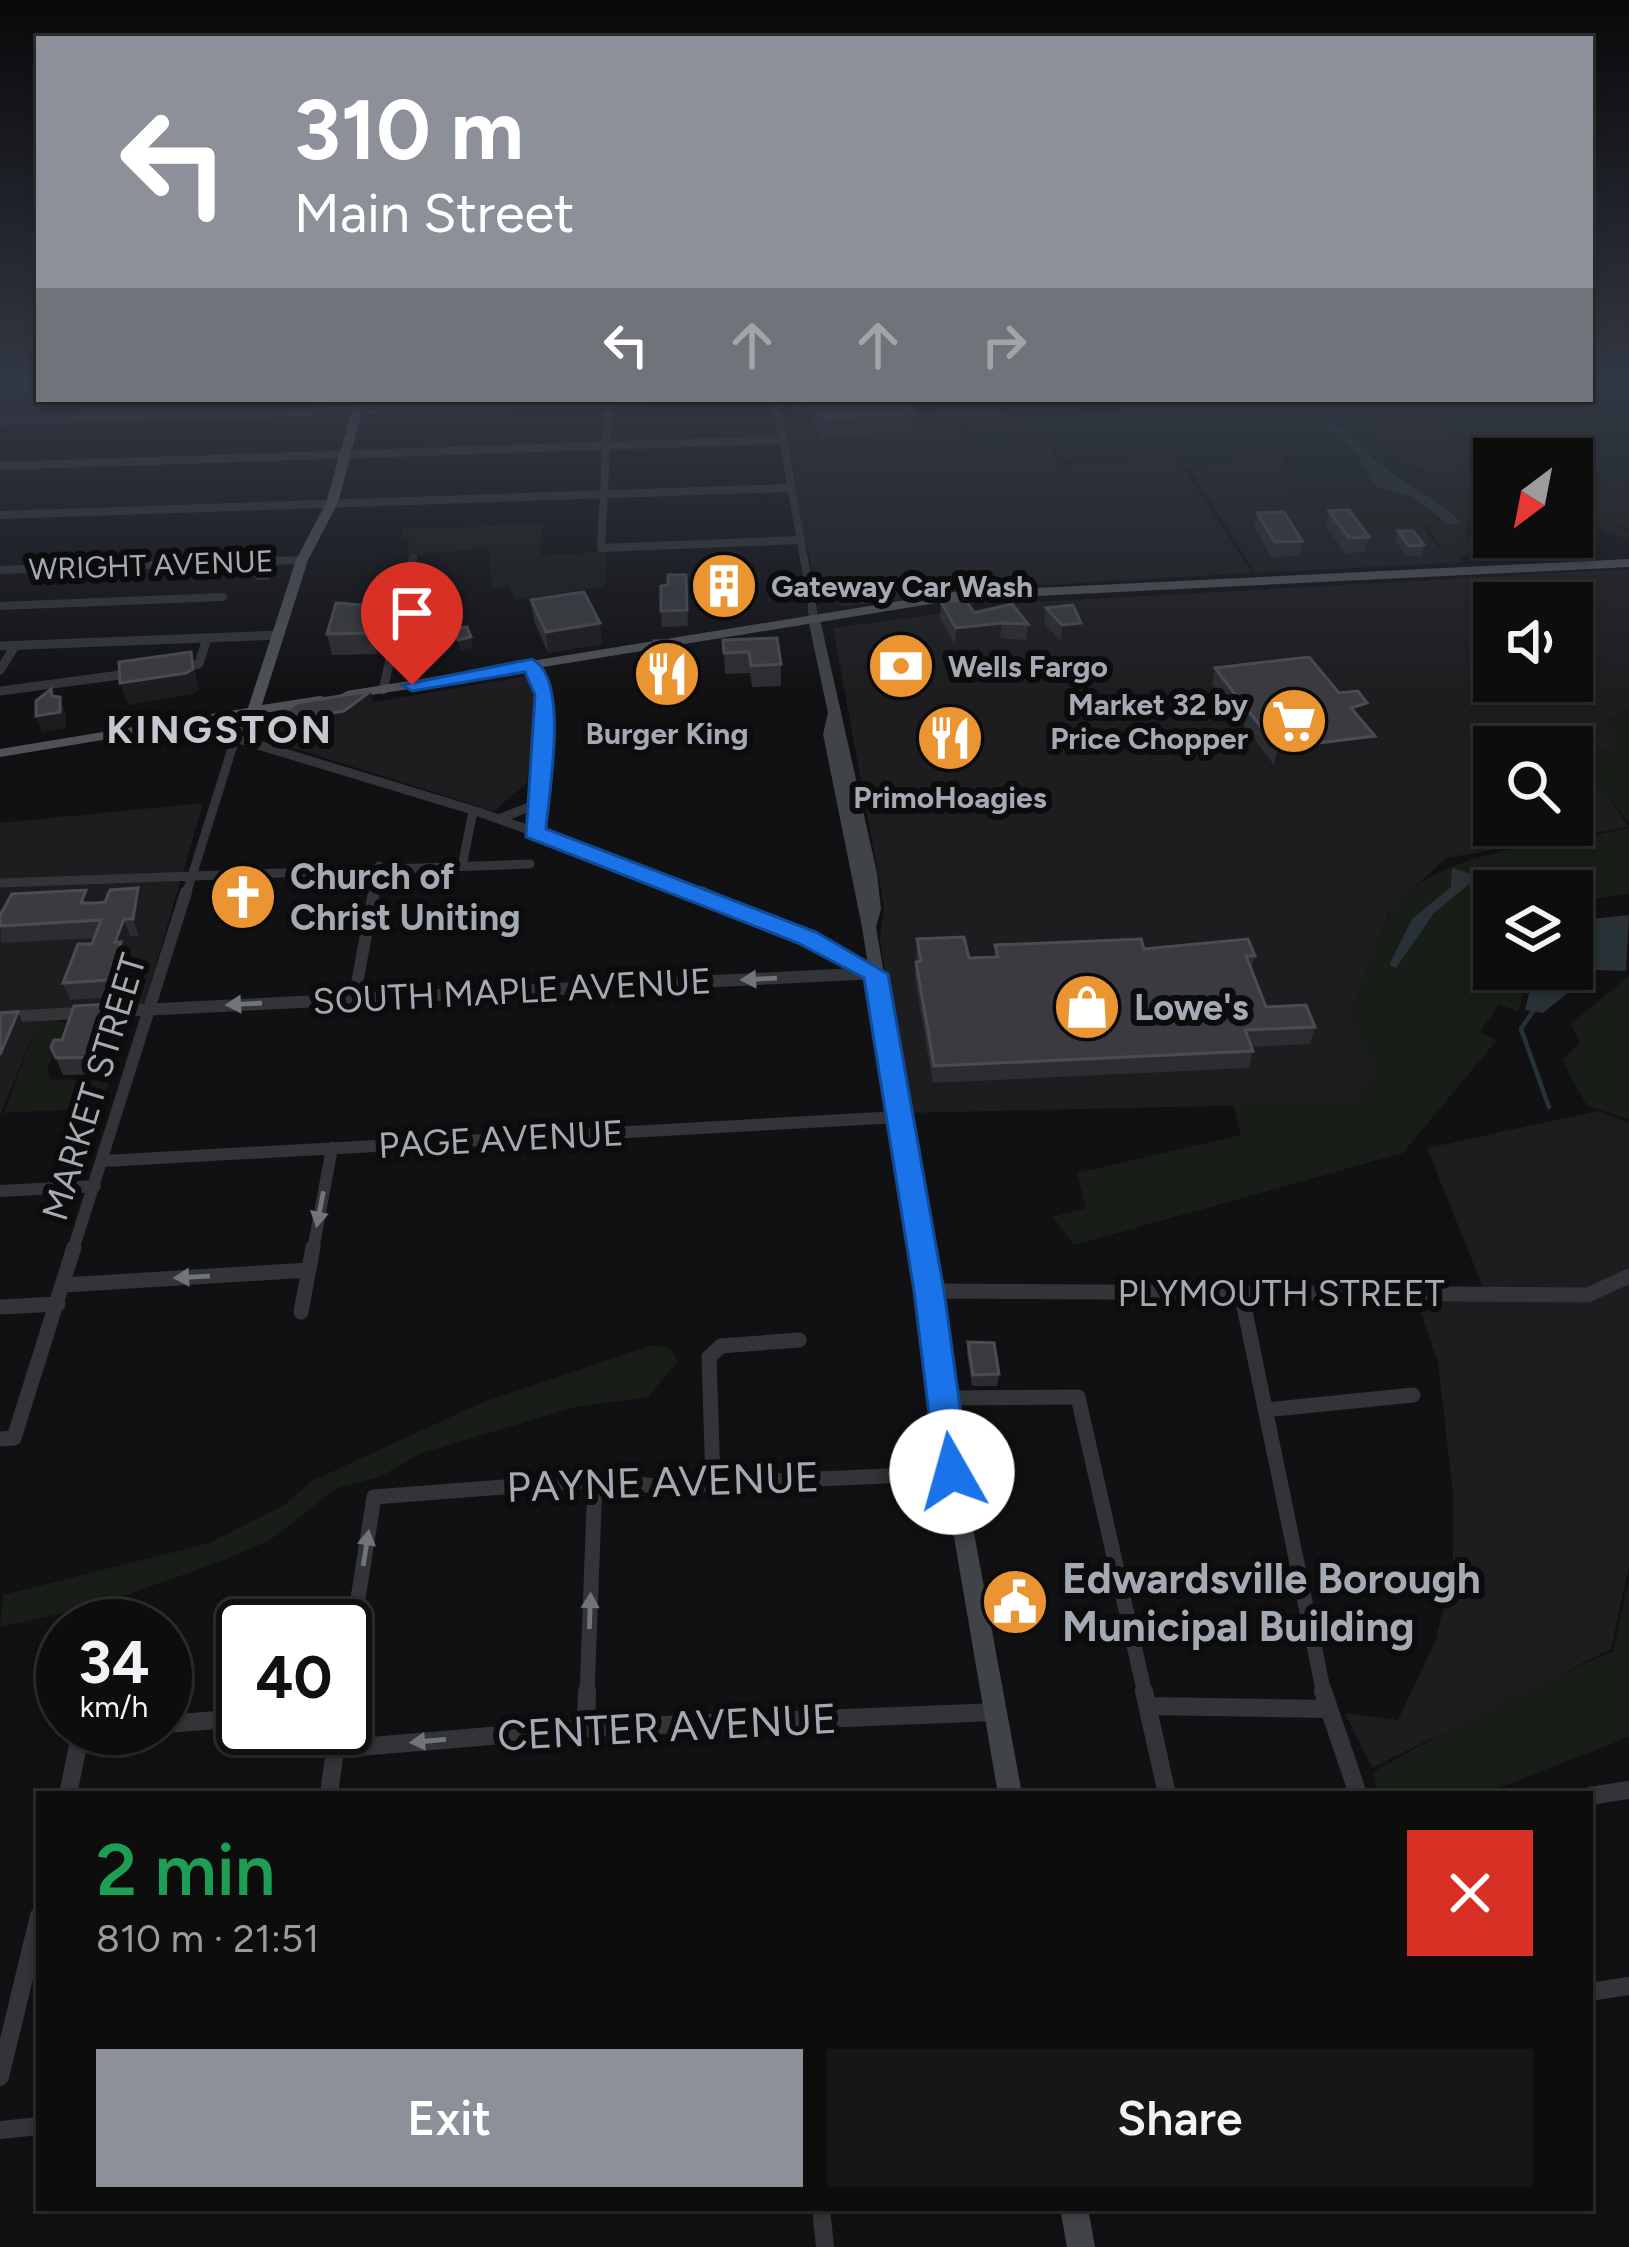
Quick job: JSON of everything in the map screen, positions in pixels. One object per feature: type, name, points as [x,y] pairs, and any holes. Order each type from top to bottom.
[{"type":"main road","name":"MARKET STREET","points":[[254,711],[302,560],[336,487]]},
{"type":"main road","points":[[0,753],[814,619],[1087,589],[1629,563]]},
{"type":"street","points":[[606,487],[601,548],[798,540]]},
{"type":"street","points":[[0,515],[789,488],[833,716],[842,733],[870,873],[874,908],[869,928],[929,1291],[952,1472],[1010,1791]]},
{"type":"street","points":[[383,689],[413,558]]},
{"type":"street","name":"WRIGHT AVENUE","points":[[0,570],[302,560]]},
{"type":"street","points":[[0,606],[223,597]]},
{"type":"street","points":[[0,646],[280,635]]},
{"type":"street","points":[[0,691],[199,664],[207,638]]},
{"type":"street","points":[[0,670],[15,646]]},
{"type":"street","points":[[532,665],[545,695],[534,832]]},
{"type":"street","name":"MARKET STREET","points":[[7,1438],[58,1304],[240,723],[254,711]]},
{"type":"street","name":"MARKET STREET","points":[[249,742],[254,711]]},
{"type":"street","points":[[236,738],[534,832],[807,938],[876,974]]},
{"type":"street","points":[[231,753],[249,742]]},
{"type":"street","points":[[496,819],[537,804]]},
{"type":"street","points":[[463,862],[472,811]]},
{"type":"street","points":[[0,883],[463,862],[530,864]]},
{"type":"street","points":[[354,999],[379,866]]},
{"type":"street","name":"SOUTH MAPLE AVENUE","points":[[0,1017],[876,974]]},
{"type":"street","name":"PAGE AVENUE","points":[[104,1161],[899,1117]]},
{"type":"street","points":[[301,1312],[332,1148]]},
{"type":"street","points":[[0,1191],[95,1186]]},
{"type":"street","points":[[64,1285],[309,1270]]},
{"type":"street","name":"PLYMOUTH STREET","points":[[929,1291],[1588,1294],[1629,1276]]},
{"type":"street","points":[[1241,1292],[1327,1709],[1357,1791]]},
{"type":"street","points":[[0,1307],[58,1304]]},
{"type":"street","points":[[713,1480],[709,1357],[721,1346],[799,1340]]},
{"type":"street","points":[[1264,1410],[1413,1395]]},
{"type":"street","points":[[944,1398],[1078,1397],[1166,1791]]},
{"type":"street","name":"PAYNE AVENUE","points":[[358,1599],[374,1497],[595,1480],[657,1486],[952,1472]]},
{"type":"street","points":[[586,1728],[595,1480]]},
{"type":"street","points":[[1147,1706],[1327,1709]]},
{"type":"street","name":"CENTER AVENUE","points":[[372,1746],[586,1728],[998,1712]]},
{"type":"street","points":[[69,1791],[76,1755]]},
{"type":"street","points":[[329,1791],[335,1755]]},
{"type":"street","points":[[1593,1796],[1629,1790]]},
{"type":"street","points":[[0,2078],[36,1928]]},
{"type":"street","points":[[1593,1992],[1629,1986]]},
{"type":"street","points":[[0,2130],[36,2126]]},
{"type":"street","points":[[821,2211],[825,2247]]},
{"type":"street","points":[[1075,2211],[1081,2247]]},
{"type":"shaded area","points":[[796,487],[1196,487],[1252,573],[1012,587],[845,606],[820,599]]},
{"type":"shaded area","points":[[1202,487],[1298,487],[1302,494],[1353,492],[1415,518],[1451,563],[1255,573]]},
{"type":"shaded area","points":[[1292,487],[1377,487],[1412,497],[1439,520],[1458,517],[1412,487],[1473,489],[1473,523],[1467,524],[1467,536],[1473,542],[1473,555],[1458,556],[1463,563],[1451,564],[1427,525],[1364,525],[1348,501],[1293,504]]},
{"type":"shaded area","points":[[1377,487],[1413,487],[1461,523],[1447,524],[1412,497]]},
{"type":"shaded area","points":[[1447,487],[1473,487],[1457,493]]},
{"type":"shaded area","points":[[1593,487],[1629,487],[1629,530],[1593,512]]},
{"type":"shaded area","points":[[1593,513],[1629,533],[1629,541],[1593,524]]},
{"type":"shaded area","points":[[542,524],[540,555],[607,552],[605,586],[516,600],[509,586],[492,588],[489,548],[406,556],[410,539],[400,540],[402,529]]},
{"type":"shaded area","points":[[1629,569],[1629,710],[1603,720],[1622,746],[1593,751],[1593,726],[1473,726],[1473,846],[1517,846],[1446,858],[1387,916],[1378,1074],[1354,1103],[908,1113],[880,939],[884,906],[833,628],[1020,603]]},
{"type":"shaded area","points":[[526,676],[535,699],[527,783],[494,811],[264,739],[270,720]]},
{"type":"shaded area","points":[[1629,710],[1629,824],[1604,790],[1593,785],[1593,751],[1621,746],[1603,720]]},
{"type":"shaded area","points":[[1593,785],[1604,790],[1629,827],[1593,833]]},
{"type":"shaded area","points":[[203,803],[142,1013],[40,1017],[0,1116],[0,823]]},
{"type":"shaded area","points":[[1629,828],[1629,894],[1593,899],[1593,870],[1473,870],[1473,990],[1524,990],[1518,1012],[1499,1004],[1480,1032],[1497,1040],[1403,1153],[1074,1245],[1053,1217],[1086,1208],[1077,1173],[1241,1135],[1233,1105],[1354,1103],[1378,1074],[1349,1015],[1386,920],[1404,896],[1461,863],[1526,846],[1593,846],[1593,834]]},
{"type":"shaded area","points":[[1452,868],[1473,874],[1473,881],[1434,913],[1396,968],[1389,965],[1412,919],[1451,887]]},
{"type":"shaded area","points":[[1629,915],[1626,971],[1593,972],[1593,919]]},
{"type":"shaded area","points":[[1629,976],[1629,1119],[1587,1106],[1562,1060],[1580,1043],[1571,1024]]},
{"type":"shaded area","points":[[1530,990],[1571,990],[1543,1013],[1525,1010]]},
{"type":"shaded area","points":[[40,1016],[66,1023],[47,1070],[51,1079],[109,1081],[100,1108],[4,1113]]},
{"type":"shaded area","points":[[1598,1111],[1629,1123],[1629,1567],[1611,1649],[1372,1768],[1345,1713],[1398,1720],[1435,1642],[1453,1572],[1453,1493],[1438,1363],[1418,1303],[1488,1300],[1427,1148]]},
{"type":"shaded area","points":[[653,1345],[670,1348],[678,1361],[648,1397],[575,1407],[419,1454],[382,1476],[337,1488],[270,1540],[222,1561],[115,1599],[36,1599],[36,1619],[0,1627],[3,1595],[209,1543],[284,1505],[312,1481],[481,1403]]},
{"type":"shaded area","points":[[1629,1579],[1629,1737],[1491,1791],[1377,1791],[1373,1772],[1502,1700],[1613,1651]]},
{"type":"building","points":[[1349,510],[1369,537],[1349,538],[1329,511]]},
{"type":"building","points":[[1284,512],[1302,541],[1275,542],[1257,513]]},
{"type":"building","points":[[1398,531],[1413,531],[1424,545],[1409,546]]},
{"type":"building","points":[[272,564],[268,575],[255,575],[259,565]]},
{"type":"building","points":[[668,575],[686,575],[687,610],[661,611],[661,586],[668,585]]},
{"type":"building","points":[[584,592],[600,623],[546,632],[531,600]]},
{"type":"building","points":[[966,600],[974,613],[1012,604],[1028,624],[956,628],[941,602]]},
{"type":"building","points":[[336,603],[378,606],[372,633],[327,634]]},
{"type":"building","points":[[1073,605],[1081,623],[1062,625],[1046,608]]},
{"type":"building","points":[[467,627],[471,637],[458,640],[454,629]]},
{"type":"building","points":[[777,638],[781,664],[751,666],[749,652],[724,653],[723,640]]},
{"type":"building","points":[[654,641],[673,641],[674,666],[655,667]]},
{"type":"building","points":[[191,652],[193,669],[186,673],[120,683],[119,662]]},
{"type":"building","name":"Market 32 by Price Chopper","points":[[1309,657],[1339,693],[1358,691],[1367,703],[1351,708],[1375,736],[1278,748],[1246,708],[1239,709],[1231,698],[1238,698],[1215,668]]},
{"type":"building","points":[[51,689],[52,696],[60,697],[60,712],[36,716],[36,701]]},
{"type":"building","points":[[371,691],[344,711],[271,723],[297,703]]},
{"type":"building","points":[[138,888],[133,919],[124,919],[115,942],[121,942],[108,980],[63,983],[78,944],[92,944],[101,920],[0,926],[0,915],[12,894],[86,890],[81,903],[97,903],[105,902],[110,890]]},
{"type":"building","name":"Lowe's","points":[[964,937],[969,958],[998,957],[995,945],[1141,939],[1144,949],[1248,939],[1255,956],[1246,956],[1266,1007],[1306,1005],[1315,1027],[1245,1030],[1253,1051],[934,1066],[916,962],[921,961],[917,939]]},
{"type":"building","points":[[111,1004],[96,1057],[56,1058],[51,1047],[54,1040],[62,1040],[74,1006]]},
{"type":"building","points":[[18,1012],[0,1055],[0,1013]]},
{"type":"building","points":[[968,1342],[994,1343],[999,1374],[973,1375]]},
{"type":"waterway","points":[[1535,1008],[1521,1029],[1549,1107]]},
{"type":"place","name":"Gateway Car Wash","points":[[724,586]]},
{"type":"place","name":"Wells Fargo","points":[[901,666]]},
{"type":"place","name":"Burger King","points":[[667,674]]},
{"type":"place","name":"Market 32 by Price Chopper","points":[[1294,721]]},
{"type":"place","name":"PrimoHoagies","points":[[950,738]]},
{"type":"place","name":"Church of Christ Uniting","points":[[243,897]]},
{"type":"place","name":"Lowe's","points":[[1087,1007]]},
{"type":"place","name":"Edwardsville Borough Municipal Building","points":[[1015,1602]]},
{"type":"district","name":"KINGSTON","points":[[220,729]]},
{"type":"route","points":[[412,685],[532,665],[545,695],[534,832],[807,938],[876,974],[929,1291],[952,1472]]}]
